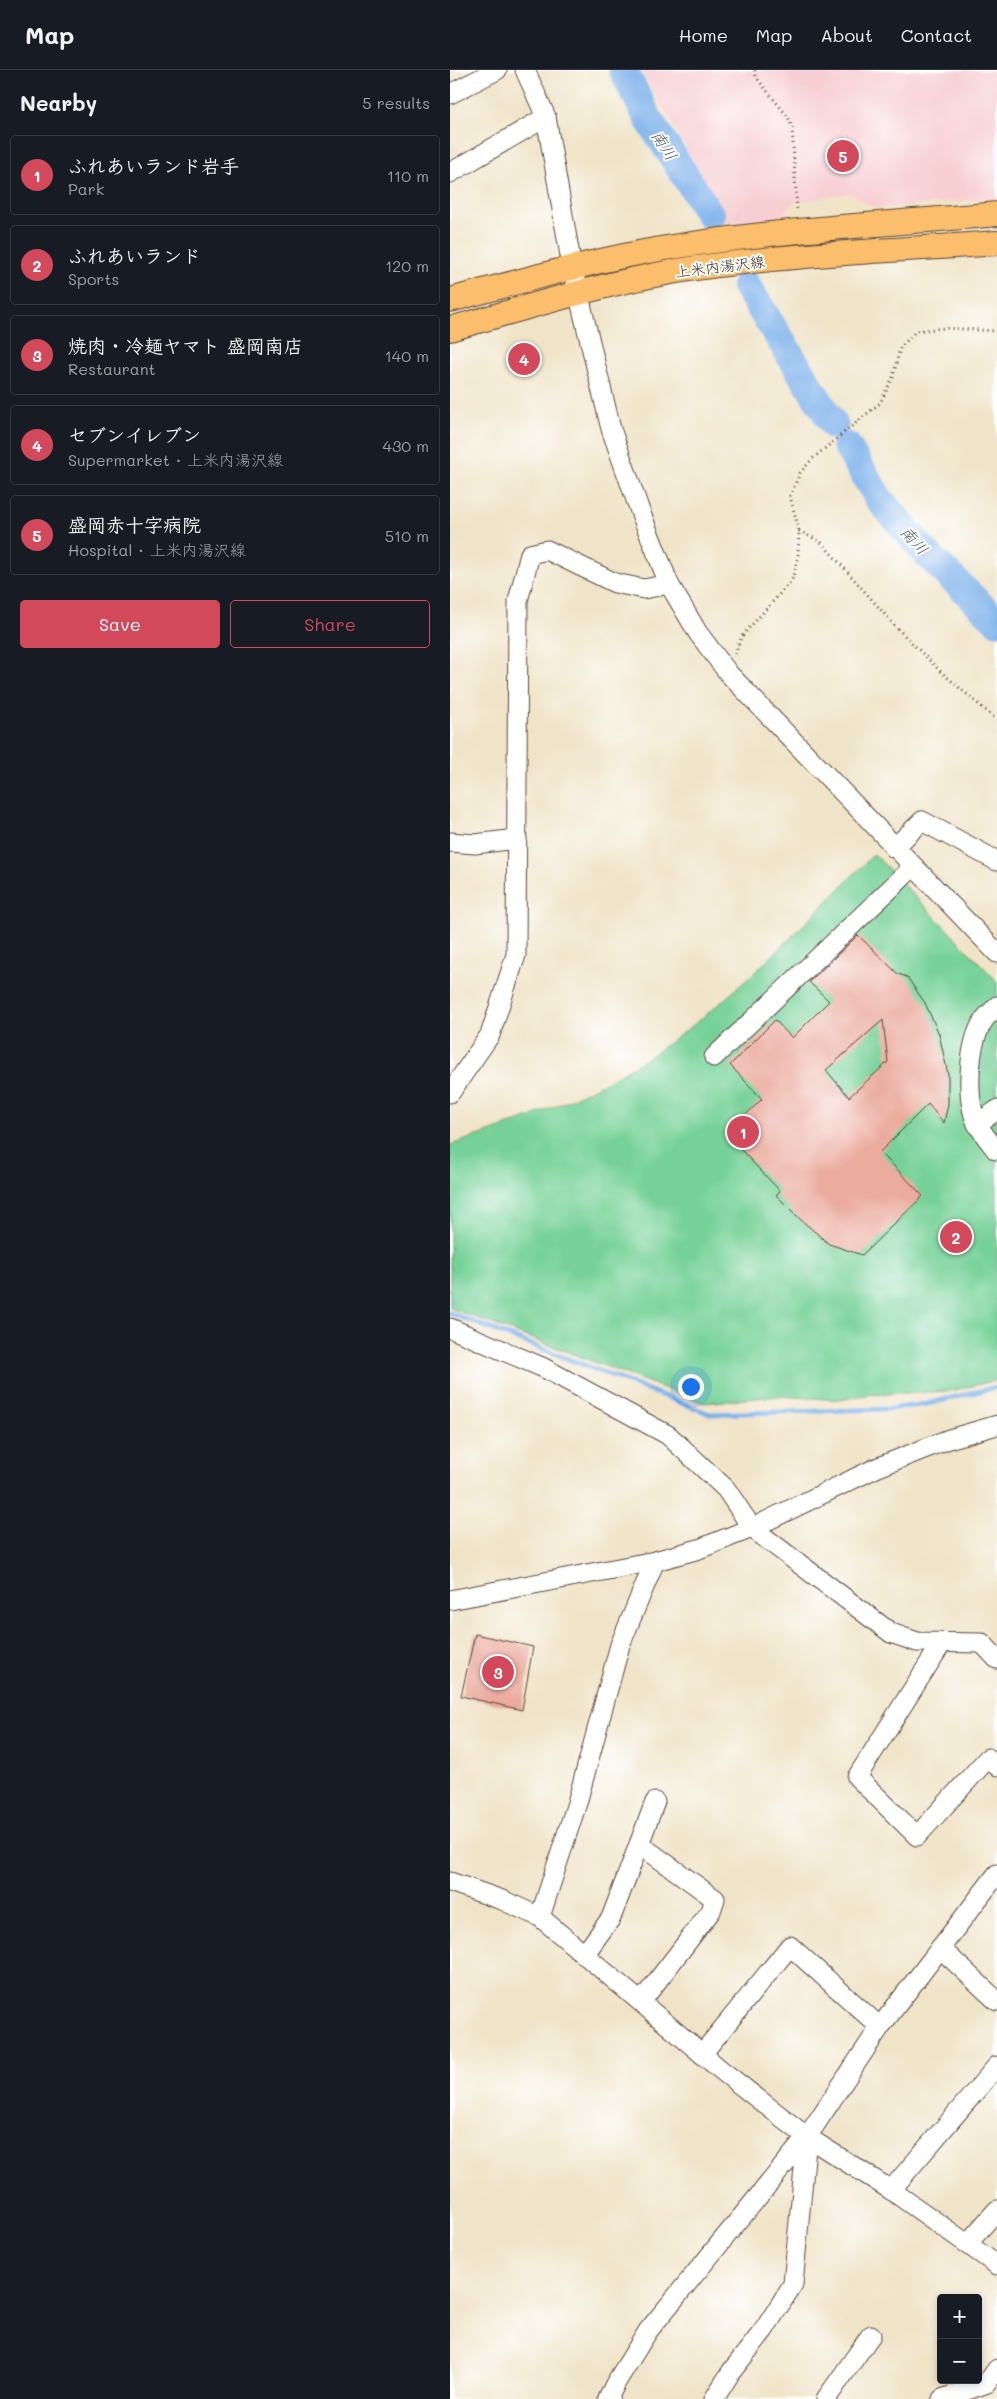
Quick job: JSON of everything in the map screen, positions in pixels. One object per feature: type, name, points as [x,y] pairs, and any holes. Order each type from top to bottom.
[{"type":"main road","name":"上米内湯沢線","points":[[450,300],[572,267],[666,248],[786,233],[997,214]]},
{"type":"main road","name":"上米内湯沢線","points":[[450,329],[578,293],[676,272],[780,259],[997,244]]},
{"type":"street","points":[[450,94],[496,70]]},
{"type":"street","points":[[525,70],[546,117],[572,267],[611,429],[640,511],[669,584],[698,633],[729,674],[894,848],[997,953]]},
{"type":"street","points":[[450,173],[546,117]]},
{"type":"street","points":[[450,1093],[490,1035],[516,955],[518,601],[530,554],[547,550],[615,583],[644,589],[669,584]]},
{"type":"street","points":[[894,848],[922,821],[997,861]]},
{"type":"street","points":[[450,842],[475,844],[517,839]]},
{"type":"street","points":[[714,1057],[913,867]]},
{"type":"street","points":[[996,1150],[977,1124],[970,1091],[971,1060],[974,1044],[983,1021],[997,1007]]},
{"type":"street","points":[[977,1124],[997,1110]]},
{"type":"street","points":[[450,1328],[544,1368],[668,1435],[726,1489],[752,1528],[890,1633],[917,1642],[982,1643],[997,1658]]},
{"type":"street","points":[[450,1600],[656,1561],[699,1549],[752,1528],[876,1468],[949,1439],[997,1425]]},
{"type":"street","points":[[540,1918],[577,1803],[620,1645],[656,1561]]},
{"type":"street","points":[[942,1643],[857,1776],[917,1836],[988,1758],[997,1766]]},
{"type":"street","points":[[584,1955],[612,1918],[655,1802]]},
{"type":"street","points":[[639,1844],[715,1899],[711,1911],[641,2002]]},
{"type":"street","points":[[608,2399],[648,2330],[807,2137],[880,2027],[997,1874]]},
{"type":"street","points":[[450,1882],[502,1900],[540,1918],[702,2054],[807,2137],[890,2190],[997,2265]]},
{"type":"street","points":[[702,2054],[790,1946],[880,2027]]},
{"type":"street","points":[[940,1948],[997,2001]]},
{"type":"street","points":[[890,2190],[997,2066]]},
{"type":"street","points":[[714,2399],[731,2372],[764,2330],[793,2284],[807,2137]]},
{"type":"street","points":[[968,2243],[997,2210]]},
{"type":"street","points":[[826,2399],[871,2335]]},
{"type":"street","points":[[942,2399],[987,2383],[997,2369]]},
{"type":"path","points":[[755,70],[756,77],[788,117],[792,127],[797,210]]},
{"type":"path","points":[[729,674],[742,636],[792,580],[798,557],[799,531],[790,496],[800,473],[812,459],[880,403],[893,377],[900,348],[916,331],[944,328],[997,331]]},
{"type":"path","points":[[799,531],[821,542],[896,627],[940,672],[997,720]]},
{"type":"shaded area","points":[[641,70],[997,70],[997,198],[875,209],[850,193],[793,203],[777,221],[728,227],[670,119]]},
{"type":"green space","points":[[874,854],[997,981],[997,1380],[950,1391],[865,1395],[841,1400],[779,1396],[704,1403],[450,1308],[450,1145],[563,1103],[606,1082],[662,1048],[727,998]]},
{"type":"building","points":[[858,935],[898,974],[907,977],[925,1003],[939,1034],[948,1074],[948,1104],[944,1123],[928,1104],[880,1152],[923,1196],[862,1255],[829,1244],[800,1219],[776,1195],[780,1191],[726,1134],[762,1099],[730,1065],[775,1020],[792,1038],[829,1001],[809,982]],"holes":[[[883,1020],[888,1062],[849,1097],[826,1070]]]},
{"type":"building","points":[[475,1634],[533,1647],[522,1710],[461,1696]]},
{"type":"waterway","name":"南川","points":[[623,70],[649,120],[711,216]]},
{"type":"waterway","name":"南川","points":[[746,285],[834,425]]},
{"type":"waterway","name":"南川","points":[[847,446],[879,499],[927,554],[997,621]]},
{"type":"waterway","points":[[450,1313],[710,1414],[890,1409],[927,1404],[997,1387]]},
{"type":"place","name":"盛岡赤十字病院","points":[[843,156]]},
{"type":"place","name":"セブンイレブン","points":[[524,359]]},
{"type":"place","name":"ふれあいランド岩手","points":[[743,1132]]},
{"type":"place","name":"ふれあいランド","points":[[956,1237]]},
{"type":"place","name":"焼肉・冷麺ヤマト 盛岡南店","points":[[498,1672]]}]
